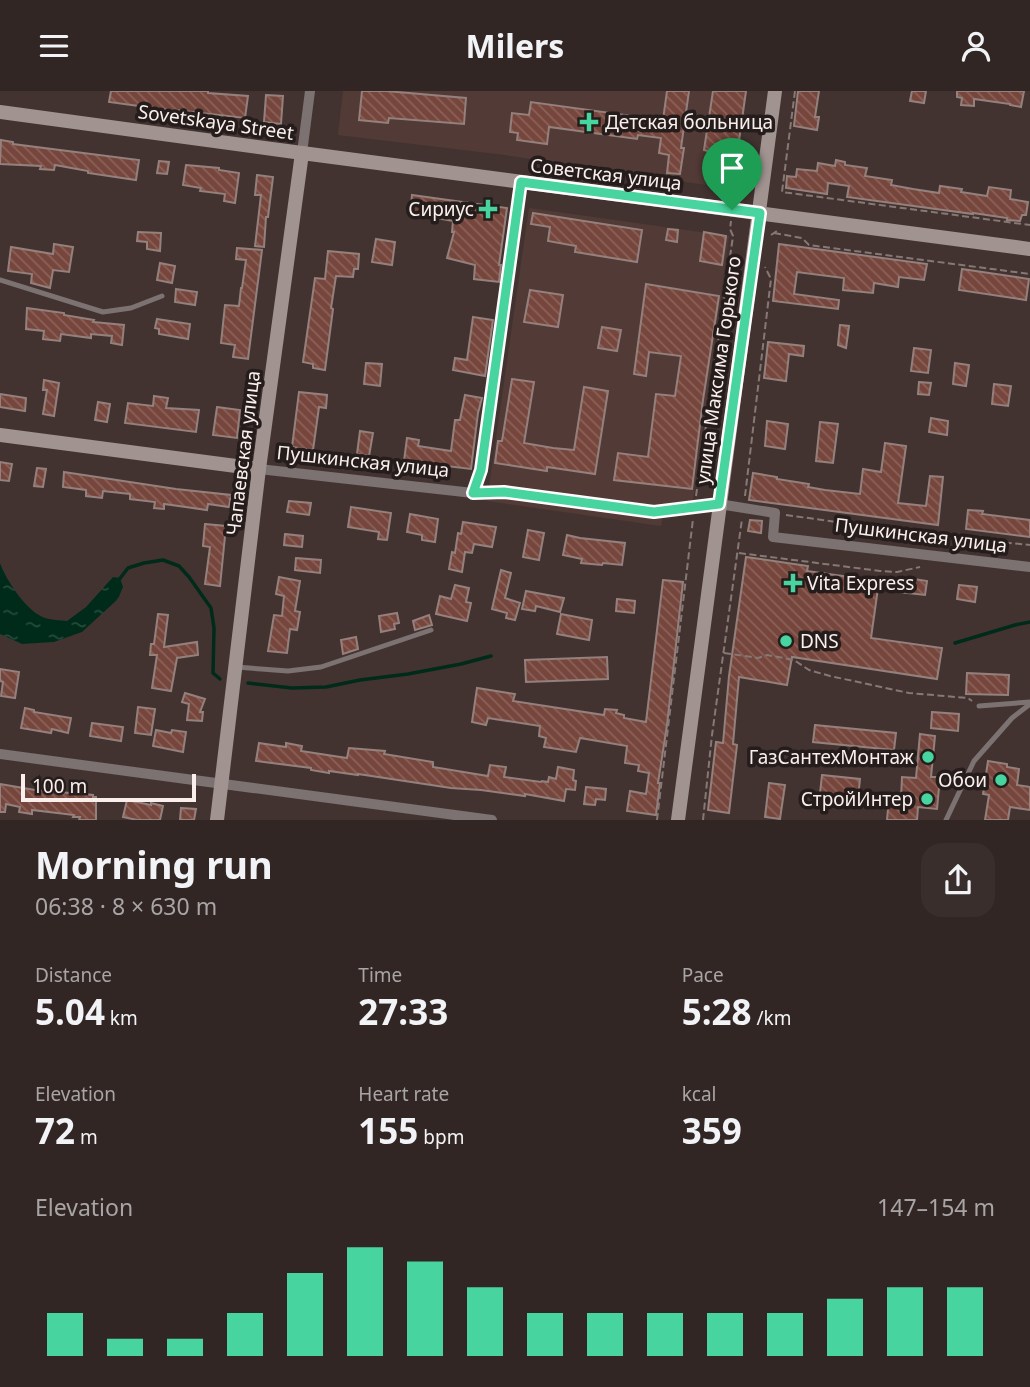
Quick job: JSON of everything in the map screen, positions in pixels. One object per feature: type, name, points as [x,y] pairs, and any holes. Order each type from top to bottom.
[{"type":"main road","name":"улица Максима Горького","points":[[678,820],[775,91]]},
{"type":"main road","name":"Sovetskaya Street","points":[[0,112],[302,153]]},
{"type":"main road","name":"Советская улица","points":[[302,153],[1030,249]]},
{"type":"main road","name":"Чапаевская улица","points":[[217,820],[302,153]]},
{"type":"main road","name":"Пушкинская улица","points":[[0,435],[260,469]]},
{"type":"street","name":"Чапаевская улица","points":[[302,153],[310,91]]},
{"type":"street","points":[[473,493],[481,470],[521,182]]},
{"type":"street","name":"Пушкинская улица","points":[[260,469],[473,493],[504,492],[654,512],[719,504],[775,513],[773,537],[1030,567]]},
{"type":"street","points":[[0,754],[492,820]]},
{"type":"lane","points":[[0,280],[103,312],[131,308],[162,296]]},
{"type":"lane","points":[[236,667],[288,671],[321,667],[431,630]]},
{"type":"lane","points":[[979,706],[1030,703]]},
{"type":"lane","points":[[946,820],[974,761],[1012,718],[1030,703]]},
{"type":"path","points":[[795,91],[782,192],[1030,225]]},
{"type":"path","points":[[769,236],[775,232],[802,238],[809,245],[1030,274]]},
{"type":"path","points":[[703,820],[771,279],[765,268]]},
{"type":"path","points":[[775,513],[939,537],[1030,545]]},
{"type":"path","points":[[738,553],[897,572],[924,566]]},
{"type":"path","points":[[724,653],[758,658],[767,655],[793,660],[809,670],[830,676],[909,693],[968,698],[979,706]]},
{"type":"shaded area","points":[[343,91],[747,91],[735,182],[708,178],[706,185],[505,155],[338,135]]},
{"type":"shaded area","points":[[529,208],[729,236],[692,508],[664,513],[661,526],[487,501]]},
{"type":"water","points":[[0,563],[24,602],[38,615],[48,619],[67,621],[86,607],[113,577],[120,578],[123,587],[118,599],[82,632],[54,642],[22,644],[0,634]]},
{"type":"building","points":[[111,91],[208,91],[248,96],[245,118],[109,102]]},
{"type":"building","points":[[362,91],[466,98],[464,124],[389,118],[388,123],[359,120]]},
{"type":"building","points":[[667,91],[689,91],[680,174],[667,173],[669,155],[659,153],[661,138],[638,135],[637,139],[549,127],[547,144],[517,140],[518,133],[510,132],[512,113],[529,115],[531,102],[640,117],[639,124],[662,127]]},
{"type":"building","points":[[713,91],[746,91],[735,182],[708,178],[711,152],[704,150]]},
{"type":"building","points":[[798,91],[819,91],[815,117],[819,117],[817,130],[794,126]]},
{"type":"building","points":[[912,91],[926,91],[924,103],[910,101]]},
{"type":"building","points":[[957,91],[1024,91],[1021,107],[974,99],[974,106],[961,105],[962,98],[957,97]]},
{"type":"building","points":[[266,95],[283,96],[281,124],[264,122]]},
{"type":"building","points":[[1,140],[13,144],[139,160],[136,180],[55,165],[54,170],[40,169],[41,166],[0,164]]},
{"type":"building","points":[[836,160],[845,162],[845,165],[867,168],[865,176],[892,180],[891,185],[913,189],[939,193],[940,186],[987,196],[989,187],[1011,190],[1010,199],[1028,202],[1026,215],[1022,215],[1020,221],[1007,220],[847,197],[849,186],[828,183],[827,194],[786,188],[787,176],[796,177],[797,169],[817,171],[818,163],[835,166]]},
{"type":"building","points":[[159,161],[169,162],[167,174],[157,173]]},
{"type":"building","points":[[186,165],[239,173],[235,203],[224,201],[225,194],[200,191],[201,188],[183,185]]},
{"type":"building","points":[[257,175],[273,177],[264,247],[255,246],[261,195],[255,195]]},
{"type":"building","points":[[412,195],[507,208],[499,282],[474,279],[475,265],[447,258],[454,232],[453,221],[410,216]]},
{"type":"building","points":[[533,213],[642,230],[637,262],[575,252],[576,246],[548,241],[550,227],[531,224]]},
{"type":"building","points":[[668,229],[678,230],[677,242],[666,240]]},
{"type":"building","points":[[138,232],[161,233],[160,251],[147,249],[147,242],[137,241]]},
{"type":"building","points":[[704,232],[726,236],[722,265],[700,261]]},
{"type":"building","points":[[376,239],[395,242],[392,265],[372,262]]},
{"type":"building","points":[[54,244],[73,247],[69,272],[53,270],[50,288],[31,283],[32,274],[8,271],[11,247],[53,254]]},
{"type":"building","points":[[779,244],[927,264],[924,280],[899,277],[898,287],[874,283],[873,293],[843,290],[844,278],[797,272],[794,294],[839,300],[838,309],[773,301]]},
{"type":"building","points":[[237,248],[262,250],[248,359],[233,357],[235,345],[221,343],[225,305],[239,306],[246,260],[236,259]]},
{"type":"building","points":[[328,251],[359,254],[358,269],[354,269],[353,277],[336,276],[325,370],[313,368],[313,364],[303,362],[315,278],[325,279]]},
{"type":"building","points":[[160,263],[175,266],[172,283],[157,280]]},
{"type":"building","points":[[962,269],[1029,279],[1026,300],[959,290]]},
{"type":"building","points":[[646,284],[719,296],[692,489],[614,480],[618,453],[648,457],[656,394],[675,396],[681,356],[649,352],[646,376],[634,374]]},
{"type":"building","points":[[176,289],[197,292],[195,305],[175,302]]},
{"type":"building","points":[[530,290],[563,295],[558,327],[524,322]]},
{"type":"building","points":[[27,308],[64,313],[94,320],[93,322],[124,325],[122,345],[111,343],[112,336],[91,334],[91,338],[61,334],[60,341],[43,339],[44,331],[26,329]]},
{"type":"building","points":[[473,317],[493,320],[485,376],[453,370],[455,358],[467,360]]},
{"type":"building","points":[[157,319],[190,324],[188,339],[159,334],[159,329],[155,328]]},
{"type":"building","points":[[840,325],[849,326],[846,348],[838,345]]},
{"type":"building","points":[[602,327],[621,330],[617,351],[598,348]]},
{"type":"building","points":[[768,342],[804,346],[803,356],[789,354],[786,381],[764,378]]},
{"type":"building","points":[[914,348],[931,350],[928,373],[911,371]]},
{"type":"building","points":[[366,363],[382,364],[380,386],[364,384]]},
{"type":"building","points":[[955,363],[969,365],[966,386],[953,384]]},
{"type":"building","points":[[512,379],[534,382],[524,443],[553,448],[574,450],[584,387],[608,391],[595,474],[547,467],[547,471],[495,463],[498,441],[502,441]]},
{"type":"building","points":[[44,380],[59,383],[54,416],[43,414],[47,390],[43,390]]},
{"type":"building","points":[[919,382],[931,383],[929,395],[918,394]]},
{"type":"building","points":[[994,384],[1011,386],[1008,406],[992,404]]},
{"type":"building","points":[[299,392],[327,395],[326,408],[319,407],[313,450],[292,447]]},
{"type":"building","points":[[0,394],[26,398],[25,411],[0,407]]},
{"type":"building","points":[[465,395],[482,398],[471,469],[404,461],[407,438],[419,440],[418,446],[451,451],[455,420],[460,420]]},
{"type":"building","points":[[154,396],[168,398],[166,408],[199,410],[196,432],[125,423],[128,403],[153,406]]},
{"type":"building","points":[[98,402],[110,404],[107,422],[95,420]]},
{"type":"building","points":[[217,407],[240,410],[237,438],[213,435]]},
{"type":"building","points":[[931,418],[948,421],[947,435],[929,432]]},
{"type":"building","points":[[767,421],[788,424],[785,449],[765,446]]},
{"type":"building","points":[[820,422],[838,424],[833,463],[816,461]]},
{"type":"building","points":[[360,431],[373,433],[369,456],[357,454]]},
{"type":"building","points":[[885,443],[906,446],[898,503],[926,506],[930,476],[943,477],[938,525],[749,500],[753,473],[809,484],[808,487],[860,494],[863,469],[881,472]]},
{"type":"building","points":[[0,462],[12,464],[9,481],[0,480]]},
{"type":"building","points":[[37,468],[46,469],[43,487],[34,486]]},
{"type":"building","points":[[64,472],[231,495],[229,507],[208,504],[207,510],[164,504],[164,509],[154,508],[155,502],[130,499],[130,494],[103,491],[102,498],[86,496],[86,490],[63,487]]},
{"type":"building","points":[[289,501],[311,503],[309,515],[287,512]]},
{"type":"building","points":[[351,507],[391,513],[387,540],[378,539],[379,532],[348,527]]},
{"type":"building","points":[[968,510],[1030,520],[1030,537],[966,529]]},
{"type":"building","points":[[410,514],[438,519],[435,542],[422,540],[422,535],[407,532]]},
{"type":"building","points":[[750,520],[762,521],[761,533],[748,531]]},
{"type":"building","points":[[463,522],[496,527],[492,547],[474,544],[472,553],[465,552],[462,572],[449,569]]},
{"type":"building","points":[[205,524],[226,526],[220,586],[205,584],[210,547],[203,546]]},
{"type":"building","points":[[528,530],[544,533],[539,560],[523,557]]},
{"type":"building","points":[[285,534],[303,536],[302,547],[284,545]]},
{"type":"building","points":[[567,535],[625,543],[622,565],[581,563],[582,559],[563,555]]},
{"type":"building","points":[[746,557],[808,566],[807,571],[879,581],[871,638],[942,648],[937,679],[792,657],[787,685],[739,677],[733,744],[737,745],[729,813],[708,810],[716,742],[723,743],[729,676]]},
{"type":"building","points":[[296,558],[321,560],[320,573],[295,570]]},
{"type":"building","points":[[501,570],[511,573],[505,598],[520,603],[515,620],[506,618],[507,613],[492,609]]},
{"type":"building","points":[[279,577],[300,581],[295,611],[300,612],[297,630],[290,629],[287,653],[268,651],[274,615],[282,616],[284,596],[276,594]]},
{"type":"building","points":[[901,577],[927,581],[925,595],[899,592]]},
{"type":"building","points":[[663,580],[683,582],[656,815],[627,811],[630,791],[646,794],[649,773],[638,771],[639,765],[625,763],[627,746],[580,738],[576,752],[544,747],[546,738],[539,736],[540,726],[488,718],[486,725],[472,722],[477,688],[515,694],[513,701],[604,715],[605,709],[617,710],[616,713],[624,715],[624,718],[646,722]]},
{"type":"building","points":[[455,585],[469,588],[466,602],[471,603],[467,621],[436,614],[440,596],[451,599]]},
{"type":"building","points":[[959,585],[977,587],[975,602],[957,599]]},
{"type":"building","points":[[526,591],[564,598],[560,612],[536,606],[535,611],[522,609]]},
{"type":"building","points":[[617,599],[635,601],[634,613],[616,611]]},
{"type":"building","points":[[397,613],[399,623],[394,624],[395,629],[381,632],[379,616]]},
{"type":"building","points":[[158,614],[168,615],[164,647],[197,642],[198,655],[177,658],[171,691],[152,688],[157,655],[150,655]]},
{"type":"building","points":[[561,614],[592,620],[589,640],[557,634]]},
{"type":"building","points":[[429,615],[432,625],[415,630],[413,621]]},
{"type":"building","points":[[356,637],[358,649],[343,654],[341,640]]},
{"type":"building","points":[[607,657],[608,679],[526,682],[525,660]]},
{"type":"building","points":[[0,669],[19,672],[15,698],[1,696],[3,682],[0,681]]},
{"type":"building","points":[[967,673],[1009,675],[1008,695],[966,694]]},
{"type":"building","points":[[185,693],[205,699],[200,712],[203,712],[202,721],[187,720],[189,704],[182,702]]},
{"type":"building","points":[[138,707],[155,709],[151,735],[135,733]]},
{"type":"building","points":[[25,708],[71,718],[68,733],[52,729],[51,733],[21,728]]},
{"type":"building","points":[[932,712],[959,714],[958,731],[931,728]]},
{"type":"building","points":[[92,723],[123,727],[121,741],[90,736]]},
{"type":"building","points":[[815,725],[896,733],[894,750],[813,742]]},
{"type":"building","points":[[156,730],[186,732],[183,752],[153,746]]},
{"type":"building","points":[[920,734],[935,736],[931,777],[940,777],[937,809],[918,807],[917,820],[887,820],[889,798],[901,799],[902,777],[916,778]]},
{"type":"building","points":[[259,743],[286,747],[286,743],[302,746],[301,751],[347,758],[349,748],[385,751],[384,754],[433,762],[433,767],[488,776],[490,765],[506,767],[504,777],[541,782],[548,782],[549,777],[556,779],[558,767],[574,770],[575,790],[566,789],[564,801],[358,774],[329,773],[256,761]]},
{"type":"building","points":[[988,761],[1019,769],[1017,785],[1030,787],[1030,810],[1010,807],[1008,820],[985,820],[989,795],[983,794]]},
{"type":"building","points":[[822,775],[860,779],[857,808],[819,803]]},
{"type":"building","points":[[769,783],[785,785],[780,819],[765,817]]},
{"type":"building","points":[[0,784],[93,795],[96,797],[96,820],[79,820],[80,817],[73,817],[74,815],[32,810],[32,814],[19,812],[20,807],[6,804],[5,812],[0,812]]},
{"type":"building","points":[[586,787],[606,789],[605,800],[596,799],[595,805],[584,804]]},
{"type":"building","points":[[127,800],[163,806],[160,820],[123,817]]},
{"type":"building","points":[[181,808],[196,809],[194,820],[180,820]]},
{"type":"waterway","points":[[118,581],[128,568],[144,563],[163,560],[179,566],[211,608],[214,628],[213,673],[220,679]]},
{"type":"waterway","points":[[955,643],[1030,622]]},
{"type":"waterway","points":[[248,683],[292,688],[326,687],[408,674],[491,656]]},
{"type":"place","name":"Детская больница","points":[[589,122]]},
{"type":"place","name":"Сириус","points":[[488,209]]},
{"type":"place","name":"Vita Express","points":[[793,583]]},
{"type":"place","name":"DNS","points":[[786,641]]},
{"type":"place","name":"ГазСантехМонтаж","points":[[928,757]]},
{"type":"place","name":"Обои","points":[[1001,780]]},
{"type":"place","name":"СтройИнтер","points":[[927,799]]},
{"type":"route","points":[[521,182],[732,210],[760,213],[719,504],[654,512],[504,492],[473,493],[481,470],[521,182]]}]
